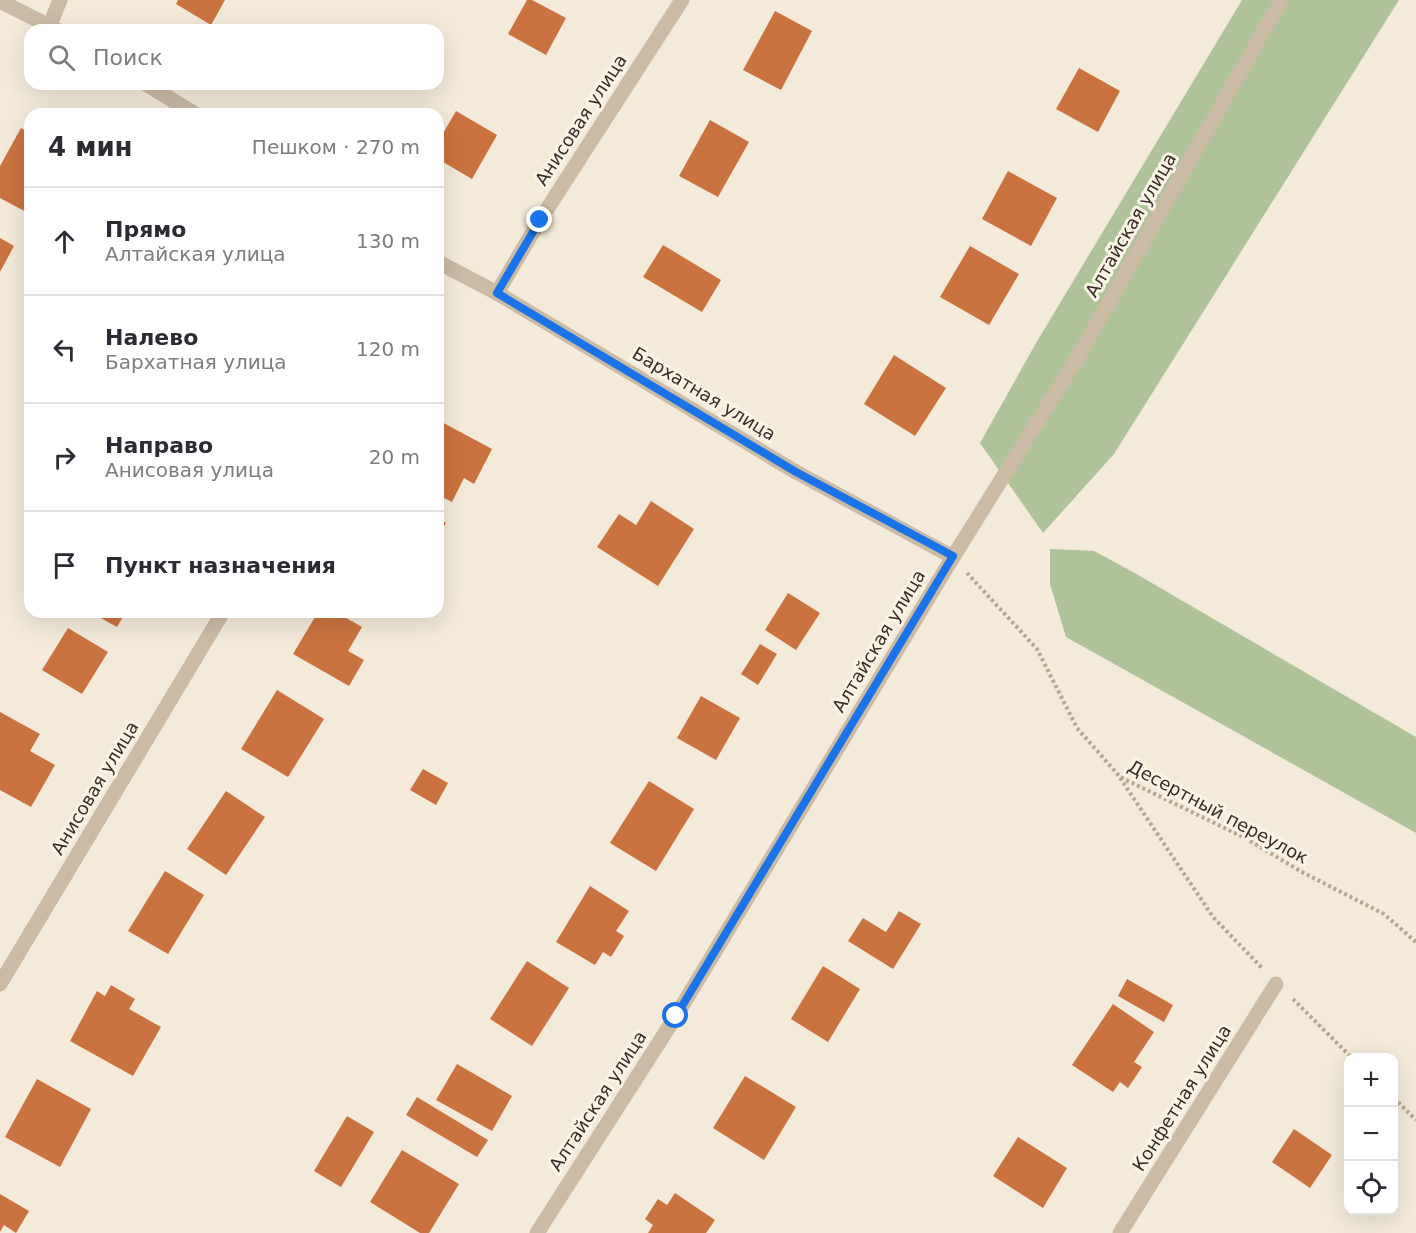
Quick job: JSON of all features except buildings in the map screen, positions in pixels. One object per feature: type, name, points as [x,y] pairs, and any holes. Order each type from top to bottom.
[{"type":"street","points":[[54,24],[60,0]]},
{"type":"street","name":"Анисовая улица","points":[[497,293],[540,220],[682,0]]},
{"type":"street","name":"Алтайская улица","points":[[537,1233],[676,1016],[953,556],[1076,360],[1281,0]]},
{"type":"street","points":[[0,1],[45,24]]},
{"type":"street","points":[[156,90],[185,108]]},
{"type":"street","name":"Бархатная улица","points":[[444,265],[497,293],[796,472],[953,556]]},
{"type":"street","name":"Анисовая улица","points":[[0,984],[219,618]]},
{"type":"street","name":"Конфетная улица","points":[[1120,1233],[1276,984]]},
{"type":"path","name":"Десертный переулок","points":[[953,556],[1037,649],[1077,728],[1120,777],[1245,838],[1302,872],[1384,914],[1416,942]]},
{"type":"path","points":[[1120,777],[1213,917],[1276,984],[1347,1053]]},
{"type":"path","points":[[1398,1102],[1416,1120]]},
{"type":"green space","points":[[1242,0],[1399,0],[1114,454],[1043,533],[980,443],[1036,343]]},
{"type":"green space","points":[[1050,549],[1094,551],[1416,737],[1416,833],[1066,637],[1050,584]]},
{"type":"route","points":[[540,220],[497,293],[796,472],[953,556],[676,1016]]}]
